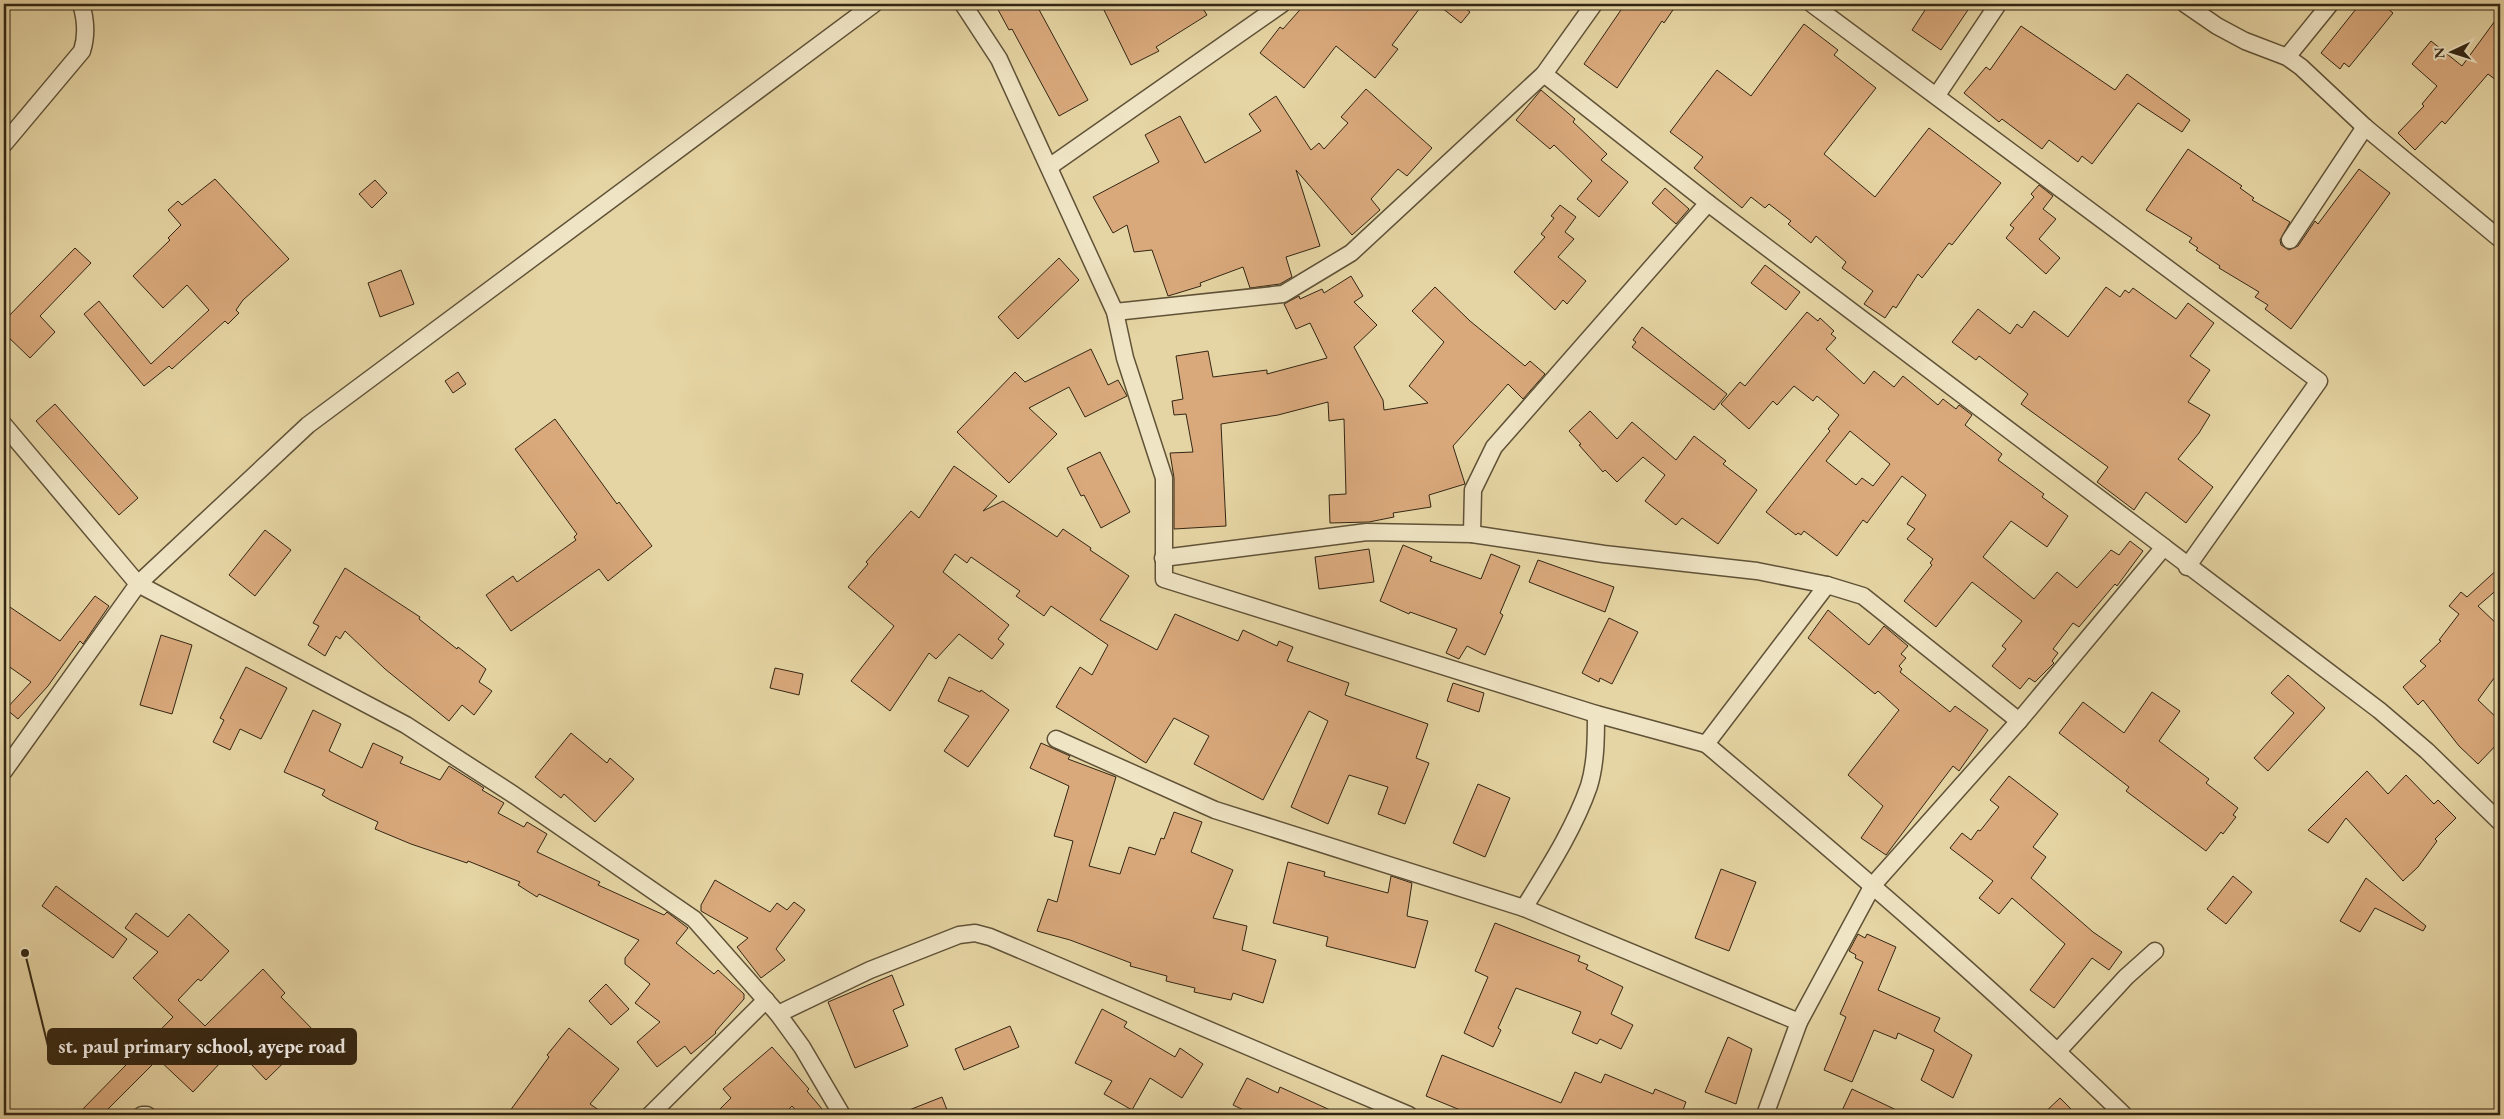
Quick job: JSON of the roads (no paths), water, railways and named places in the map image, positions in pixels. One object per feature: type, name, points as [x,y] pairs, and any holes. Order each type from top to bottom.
[{"type":"street","points":[[4,144],[82,51],[86,37],[86,21],[81,4]]},
{"type":"street","points":[[4,771],[138,584],[308,425],[874,4]]},
{"type":"street","points":[[963,4],[999,59],[1115,312],[1125,358],[1164,478],[1164,579],[1596,714],[1706,744],[1873,885],[2058,1051],[2124,1115]]},
{"type":"street","points":[[1048,167],[1282,4]]},
{"type":"street","points":[[1115,312],[1283,294],[1316,276],[1351,253],[1544,74],[1594,4]]},
{"type":"street","points":[[1812,4],[1937,95],[2319,381],[2188,567]]},
{"type":"street","points":[[1937,95],[1998,4]]},
{"type":"street","points":[[2185,4],[2217,26],[2245,41],[2287,57],[2302,67],[2365,127],[2500,239]]},
{"type":"street","points":[[2287,57],[2330,4]]},
{"type":"street","points":[[1544,74],[1708,203],[2379,710],[2427,751],[2500,822]]},
{"type":"street","points":[[2290,240],[2365,127]]},
{"type":"street","points":[[1472,534],[1472,490],[1494,447],[1708,203]]},
{"type":"street","points":[[4,425],[138,584],[406,725],[514,795],[694,919],[778,1014],[802,1047],[842,1115]]},
{"type":"street","points":[[1163,558],[1367,532],[1472,534],[1604,554],[1757,571],[1827,585],[1862,596],[2019,721]]},
{"type":"street","points":[[1764,1115],[1799,1022],[1873,885],[2019,721],[2164,547]]},
{"type":"street","points":[[1706,744],[1827,585]]},
{"type":"street","points":[[1524,908],[1561,847],[1589,785],[1595,747],[1596,714]]},
{"type":"street","points":[[1056,739],[1215,810],[1524,908],[1799,1022]]},
{"type":"street","points":[[778,1014],[870,970],[959,935],[976,934],[990,937],[1409,1115]]},
{"type":"street","points":[[2058,1051],[2126,977],[2155,952]]},
{"type":"street","points":[[650,1115],[766,1000]]},
{"type":"street","points":[[142,1115],[147,1115]]},
{"type":"place","name":"st. paul primary school, ayepe road","points":[[25,953]]}]
